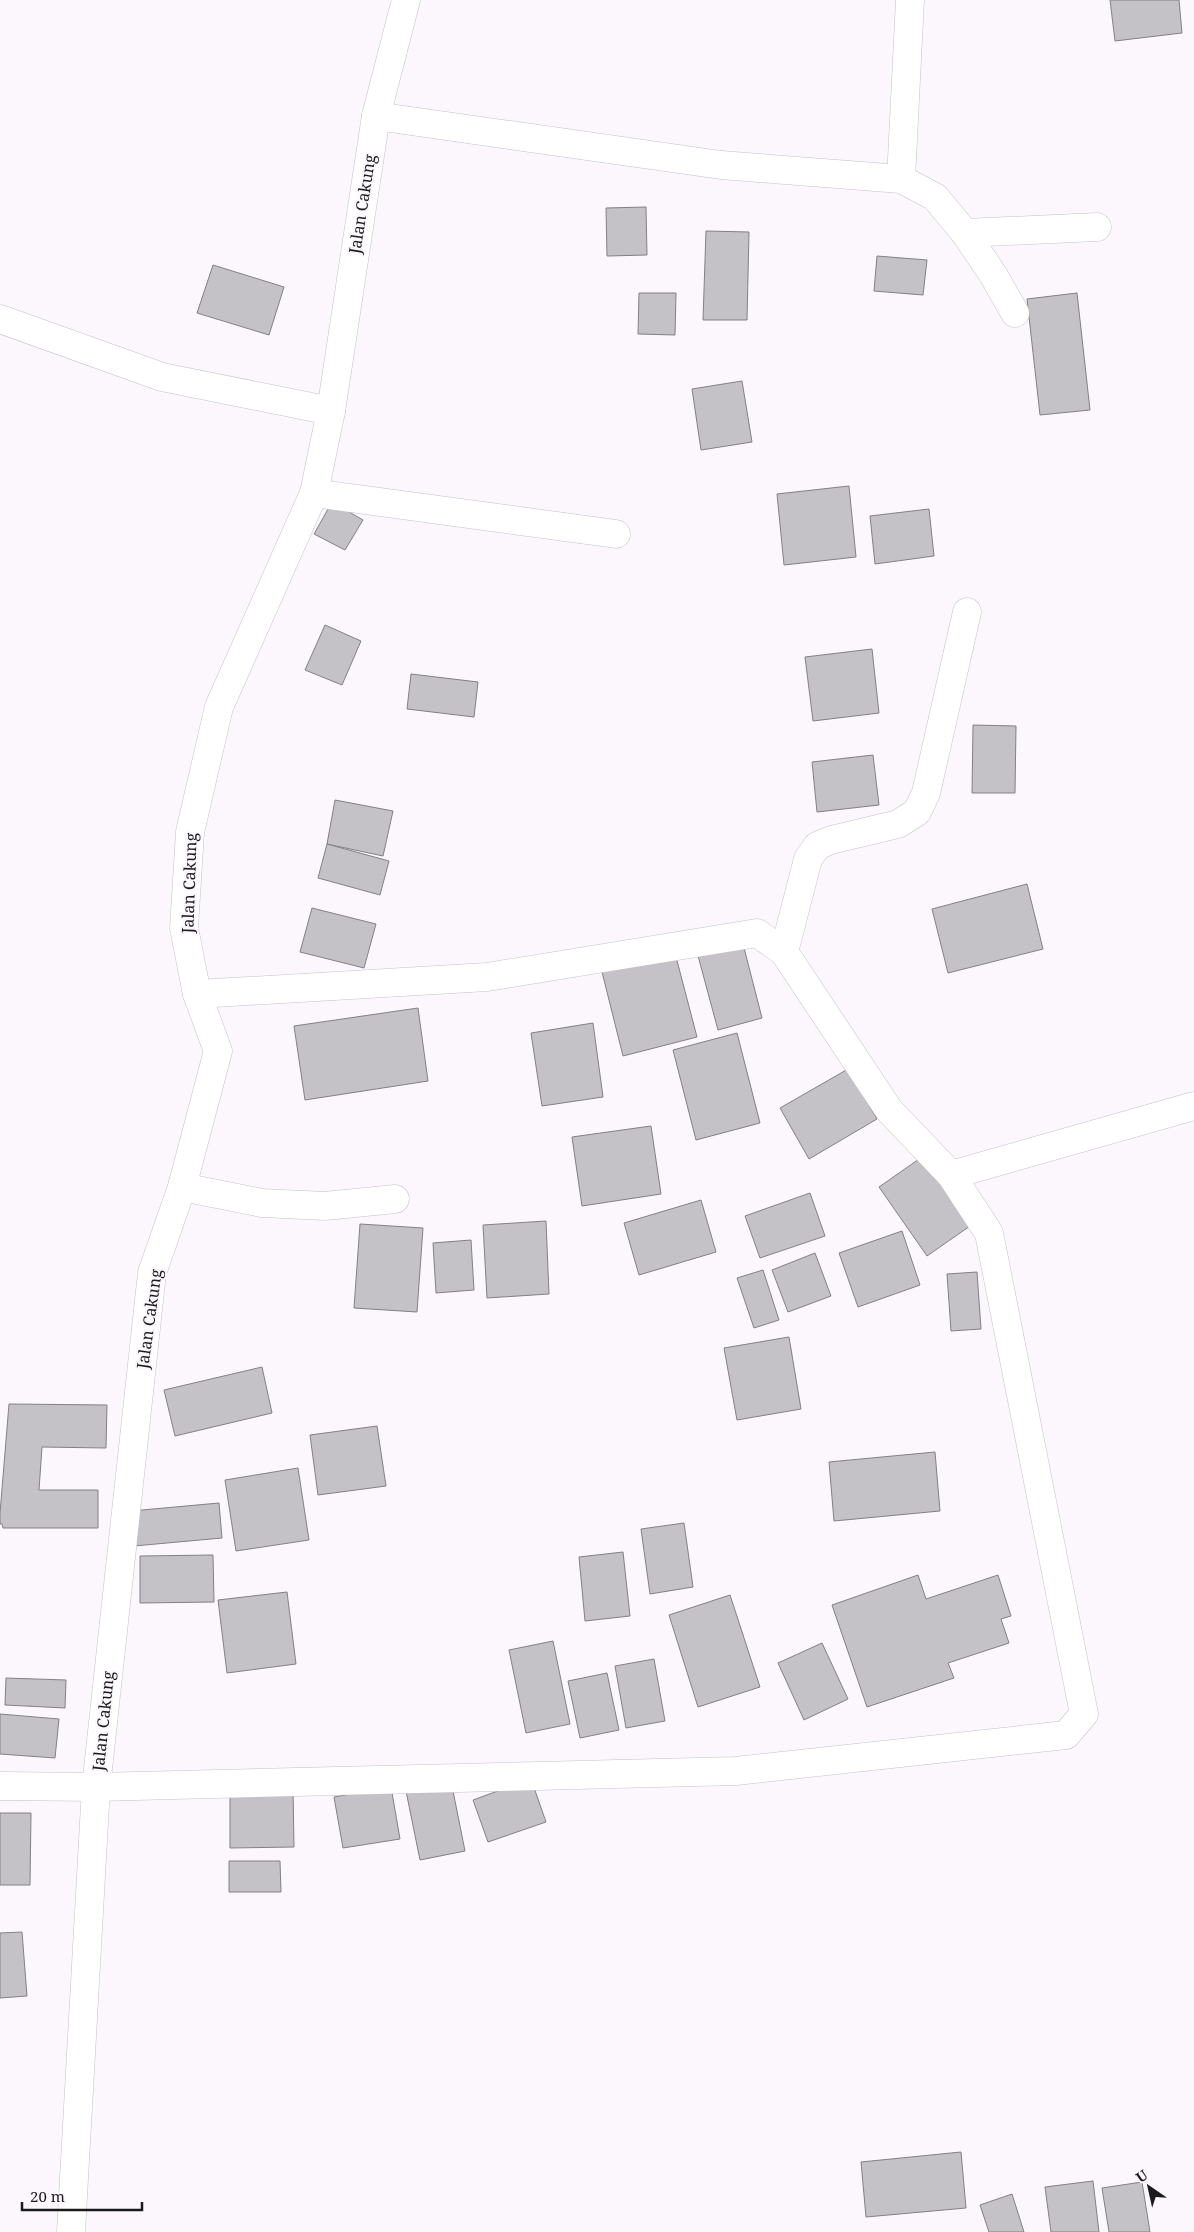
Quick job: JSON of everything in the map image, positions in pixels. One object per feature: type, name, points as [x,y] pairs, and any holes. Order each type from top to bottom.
[{"type":"street","name":"Jalan Cakung","points":[[71,2232],[96,1787],[152,1273],[182,1188],[218,1052],[197,994],[184,928],[190,832],[219,707],[314,493],[331,411],[376,116],[406,0]]},
{"type":"street","points":[[901,179],[910,0]]},
{"type":"street","points":[[376,116],[721,165],[901,179],[934,197],[965,233],[994,276],[1015,313]]},
{"type":"street","points":[[965,233],[1097,227]]},
{"type":"street","points":[[0,319],[162,377],[331,411]]},
{"type":"street","points":[[314,493],[616,534]]},
{"type":"street","points":[[784,952],[808,859],[817,846],[831,840],[898,824],[917,812],[926,793],[966,612]]},
{"type":"street","points":[[0,1786],[96,1787],[736,1771],[1066,1735],[1084,1714],[989,1233],[951,1175],[889,1110],[784,952],[757,934],[487,977],[197,994]]},
{"type":"street","points":[[951,1175],[1194,1106]]},
{"type":"street","points":[[182,1188],[262,1203],[325,1206],[395,1199]]},
{"type":"building","points":[[1110,0],[1179,0],[1182,33],[1115,41]]},
{"type":"building","points":[[646,207],[647,255],[607,256],[606,208]]},
{"type":"building","points":[[706,231],[749,232],[747,320],[703,320]]},
{"type":"building","points":[[877,256],[927,260],[923,295],[874,291]]},
{"type":"building","points":[[213,265],[284,287],[269,335],[197,313]]},
{"type":"building","points":[[639,293],[676,293],[675,335],[638,334]]},
{"type":"building","points":[[1077,293],[1090,410],[1040,415],[1027,299]]},
{"type":"building","points":[[742,381],[752,442],[701,450],[692,389]]},
{"type":"building","points":[[849,486],[856,557],[784,565],[777,494]]},
{"type":"building","points":[[332,502],[363,520],[345,550],[314,534]]},
{"type":"building","points":[[929,509],[934,556],[875,564],[870,516]]},
{"type":"building","points":[[325,625],[361,641],[342,685],[305,670]]},
{"type":"building","points":[[872,649],[879,713],[813,721],[805,657]]},
{"type":"building","points":[[411,674],[478,682],[474,717],[407,709]]},
{"type":"building","points":[[973,725],[1016,726],[1015,793],[972,793]]},
{"type":"building","points":[[873,755],[879,805],[817,812],[812,762]]},
{"type":"building","points":[[335,800],[393,811],[383,856],[327,844]]},
{"type":"building","points":[[327,844],[389,861],[380,895],[318,878]]},
{"type":"building","points":[[1027,884],[1043,949],[948,973],[932,909]]},
{"type":"building","points":[[312,908],[376,924],[364,968],[300,952]]},
{"type":"building","points":[[742,940],[762,1018],[718,1030],[697,952]]},
{"type":"building","points":[[675,953],[697,1037],[623,1056],[602,972]]},
{"type":"building","points":[[418,1008],[428,1081],[305,1100],[294,1026]]},
{"type":"building","points":[[593,1023],[603,1097],[542,1106],[531,1033]]},
{"type":"building","points":[[737,1033],[760,1123],[696,1140],[673,1050]]},
{"type":"building","points":[[848,1069],[877,1119],[809,1159],[780,1108]]},
{"type":"building","points":[[651,1126],[661,1194],[582,1206],[572,1137]]},
{"type":"building","points":[[922,1157],[970,1226],[927,1256],[879,1187]]},
{"type":"building","points":[[810,1193],[825,1236],[760,1258],[745,1216]]},
{"type":"building","points":[[701,1200],[716,1252],[639,1275],[624,1223]]},
{"type":"building","points":[[546,1221],[549,1294],[487,1298],[483,1225]]},
{"type":"building","points":[[360,1224],[423,1228],[417,1312],[354,1308]]},
{"type":"building","points":[[902,1231],[920,1285],[858,1307],[839,1253]]},
{"type":"building","points":[[471,1240],[474,1290],[436,1293],[433,1243]]},
{"type":"building","points":[[815,1253],[831,1296],[788,1312],[772,1270]]},
{"type":"building","points":[[763,1270],[779,1320],[754,1328],[737,1278]]},
{"type":"building","points":[[977,1272],[981,1329],[951,1331],[947,1274]]},
{"type":"building","points":[[789,1337],[801,1409],[737,1420],[724,1348]]},
{"type":"building","points":[[262,1367],[272,1413],[175,1436],[164,1390]]},
{"type":"building","points":[[9,1404],[107,1405],[106,1448],[42,1447],[39,1490],[98,1490],[98,1528],[3,1528],[2,1524],[0,1524]]},
{"type":"building","points":[[377,1426],[386,1486],[318,1495],[310,1435]]},
{"type":"building","points":[[935,1452],[940,1511],[834,1521],[829,1462]]},
{"type":"building","points":[[298,1468],[309,1540],[236,1551],[225,1480]]},
{"type":"building","points":[[219,1503],[222,1538],[134,1546],[131,1511]]},
{"type":"building","points":[[684,1523],[693,1587],[650,1594],[641,1529]]},
{"type":"building","points":[[623,1552],[630,1616],[585,1621],[579,1557]]},
{"type":"building","points":[[213,1555],[214,1602],[140,1603],[140,1556]]},
{"type":"building","points":[[918,1575],[926,1599],[998,1575],[1011,1616],[1001,1619],[1009,1643],[948,1663],[954,1678],[867,1707],[832,1605]]},
{"type":"building","points":[[287,1592],[296,1664],[227,1673],[218,1600]]},
{"type":"building","points":[[730,1595],[760,1687],[698,1707],[669,1615]]},
{"type":"building","points":[[553,1641],[570,1724],[526,1733],[509,1650]]},
{"type":"building","points":[[822,1643],[848,1699],[804,1720],[778,1663]]},
{"type":"building","points":[[654,1659],[665,1721],[626,1728],[615,1666]]},
{"type":"building","points":[[607,1673],[619,1730],[580,1738],[568,1681]]},
{"type":"building","points":[[6,1678],[66,1680],[65,1708],[5,1705]]},
{"type":"building","points":[[0,1714],[59,1719],[55,1758],[0,1754]]},
{"type":"building","points":[[531,1779],[546,1822],[488,1842],[473,1800]]},
{"type":"building","points":[[451,1781],[465,1851],[420,1860],[406,1791]]},
{"type":"building","points":[[391,1787],[400,1839],[343,1848],[334,1797]]},
{"type":"building","points":[[293,1789],[294,1847],[230,1848],[230,1791]]},
{"type":"building","points":[[0,1813],[31,1813],[30,1885],[0,1885]]},
{"type":"building","points":[[229,1861],[280,1861],[281,1892],[229,1892]]},
{"type":"building","points":[[22,1932],[27,1996],[0,1998],[0,1933]]},
{"type":"building","points":[[961,2152],[966,2208],[866,2217],[861,2162]]},
{"type":"building","points":[[1093,2181],[1099,2232],[1051,2232],[1045,2187]]},
{"type":"building","points":[[1142,2182],[1150,2232],[1109,2232],[1102,2188]]},
{"type":"building","points":[[1012,2194],[1024,2232],[989,2232],[980,2205]]}]
